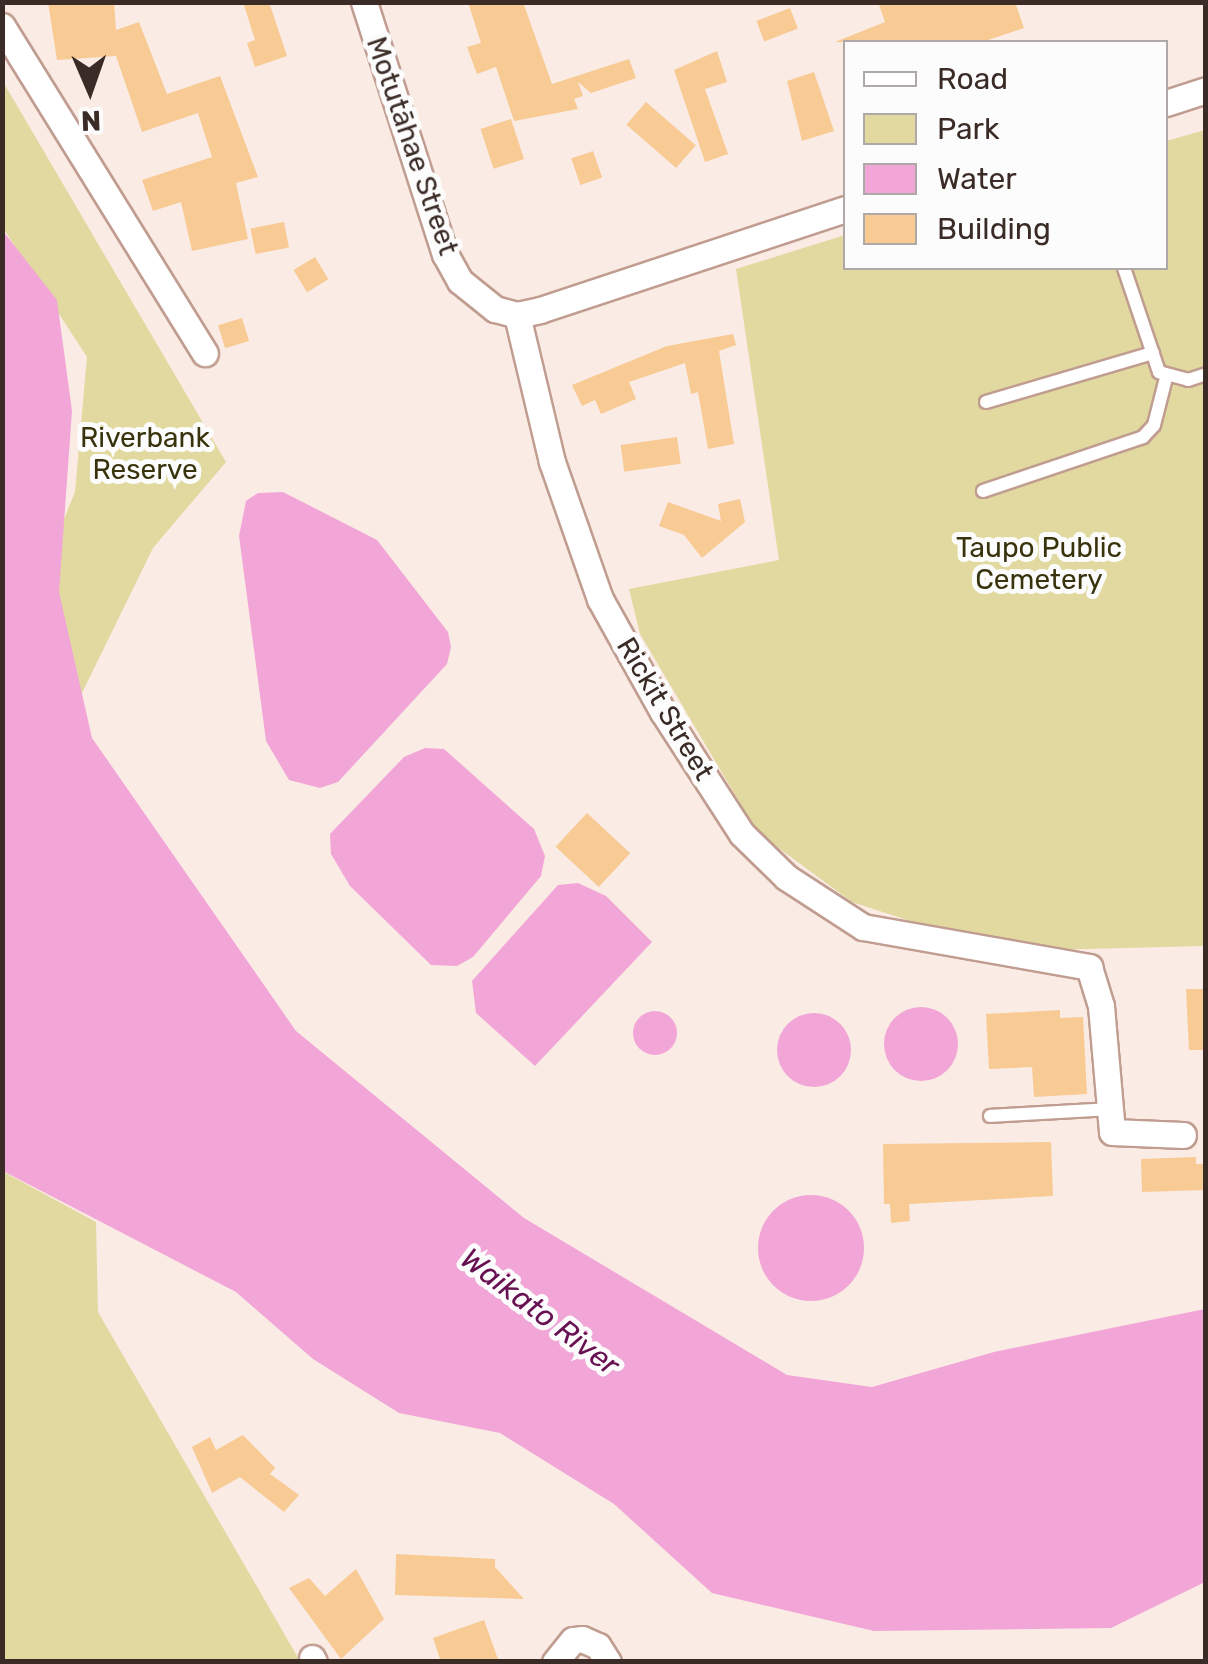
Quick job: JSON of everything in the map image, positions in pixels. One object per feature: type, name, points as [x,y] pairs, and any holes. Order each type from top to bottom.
[{"type":"street","name":"Motutāhae Street","points":[[364,2],[446,254],[474,298],[517,314]]},
{"type":"street","points":[[2,26],[205,354]]},
{"type":"street","points":[[1168,102],[1206,90]]},
{"type":"street","points":[[517,314],[843,210]]},
{"type":"street","name":"Rickit Street","points":[[517,314],[552,462],[600,599],[662,712],[742,834],[786,878],[863,927],[1089,966],[1101,1006],[1110,1109]]},
{"type":"street","points":[[1110,1109],[1112,1132],[1183,1135]]},
{"type":"street","points":[[555,1662],[573,1640],[582,1639],[598,1646],[608,1662]]},
{"type":"lane","points":[[984,491],[1143,437],[1154,425],[1166,378],[1152,353],[1125,270]]},
{"type":"lane","points":[[986,402],[1152,353]]},
{"type":"lane","points":[[1166,378],[1206,374]]},
{"type":"lane","points":[[990,1116],[1110,1109]]},
{"type":"green space","name":"Riverbank Reserve","points":[[2,80],[226,462],[153,548],[80,697],[49,556],[75,492],[87,357],[3,228]]},
{"type":"green space","name":"Taupo Public Cemetery","points":[[1205,130],[1205,946],[1002,951],[852,902],[757,832],[640,634],[629,589],[779,560],[736,269],[843,236],[843,270],[1168,270],[1168,140]]},
{"type":"green space","points":[[2,1171],[96,1222],[98,1312],[300,1661],[3,1661]]},
{"type":"water","name":"Waikato River","points":[[3,231],[57,300],[72,411],[59,592],[92,738],[296,1031],[524,1218],[787,1375],[872,1387],[994,1352],[1205,1309],[1205,1582],[1111,1628],[874,1631],[712,1593],[614,1504],[500,1433],[399,1413],[313,1359],[236,1292],[3,1171]]},
{"type":"water","points":[[283,492],[377,540],[448,632],[451,647],[447,664],[338,782],[320,788],[289,780],[266,741],[239,536],[246,501],[258,493]]},
{"type":"water","points":[[425,748],[444,749],[534,829],[545,856],[541,876],[473,957],[457,966],[431,965],[350,886],[331,854],[330,834],[404,757]]},
{"type":"water","points":[[578,883],[606,896],[652,942],[535,1066],[476,1013],[472,981],[558,885]]},
{"type":"water","points":[[921,1007],[935,1009],[947,1018],[956,1030],[956,1058],[947,1070],[935,1079],[921,1081],[907,1079],[895,1070],[886,1058],[884,1044],[886,1030],[895,1018],[907,1009]]},
{"type":"water","points":[[655,1011],[671,1017],[677,1033],[671,1049],[655,1055],[639,1049],[633,1033],[639,1017]]},
{"type":"water","points":[[814,1013],[840,1024],[851,1050],[840,1076],[814,1087],[788,1076],[777,1050],[788,1024]]},
{"type":"water","points":[[811,1195],[831,1199],[848,1211],[860,1228],[864,1248],[860,1268],[848,1285],[831,1297],[811,1301],[791,1297],[774,1285],[762,1268],[758,1248],[762,1228],[774,1211],[791,1199]]},
{"type":"building","points":[[48,2],[114,2],[116,30],[139,22],[167,94],[220,76],[258,177],[236,183],[248,239],[192,251],[181,202],[153,211],[142,180],[212,157],[198,113],[142,132],[116,56],[57,60]]},
{"type":"building","points":[[243,2],[269,2],[287,56],[255,67],[247,43],[255,40]]},
{"type":"building","points":[[468,2],[523,2],[552,84],[629,59],[636,78],[591,93],[578,82],[583,96],[574,99],[578,109],[514,121],[496,67],[477,74],[467,47],[481,43]]},
{"type":"building","points":[[878,2],[1015,2],[1024,28],[988,40],[835,42],[885,22]]},
{"type":"building","points":[[790,8],[798,29],[764,41],[756,21]]},
{"type":"building","points":[[717,51],[727,82],[705,89],[728,154],[705,162],[674,70]]},
{"type":"building","points":[[814,72],[834,131],[802,141],[787,81]]},
{"type":"building","points":[[646,102],[696,145],[676,168],[626,125]]},
{"type":"building","points":[[511,119],[524,159],[494,169],[481,129]]},
{"type":"building","points":[[593,151],[602,177],[580,185],[571,158]]},
{"type":"building","points":[[284,222],[289,248],[256,254],[251,228]]},
{"type":"building","points":[[315,257],[328,279],[307,292],[294,270]]},
{"type":"building","points":[[242,318],[249,341],[225,348],[218,325]]},
{"type":"building","points":[[733,334],[736,345],[719,351],[734,444],[708,449],[698,392],[691,394],[685,363],[629,382],[636,399],[601,414],[595,400],[582,406],[572,385],[667,346]]},
{"type":"building","points":[[677,437],[681,464],[624,472],[621,445]]},
{"type":"building","points":[[740,499],[745,522],[702,558],[684,535],[659,526],[668,502],[721,521],[718,504]]},
{"type":"building","points":[[587,813],[630,853],[599,887],[556,847]]},
{"type":"building","points":[[1186,989],[1206,989],[1206,1050],[1189,1050]]},
{"type":"building","points":[[1060,1010],[1060,1018],[1083,1017],[1087,1094],[1034,1097],[1032,1067],[989,1069],[986,1014]]},
{"type":"building","points":[[1051,1142],[1053,1196],[909,1204],[910,1221],[891,1223],[890,1204],[884,1204],[883,1144]]},
{"type":"building","points":[[1196,1157],[1196,1164],[1206,1164],[1206,1190],[1142,1192],[1141,1159]]},
{"type":"building","points":[[243,1435],[275,1468],[270,1474],[299,1495],[284,1512],[240,1477],[212,1493],[192,1447],[210,1437],[216,1450]]},
{"type":"building","points":[[396,1554],[495,1559],[495,1567],[524,1599],[395,1595]]},
{"type":"building","points":[[356,1569],[384,1619],[341,1659],[289,1588],[309,1578],[325,1596]]},
{"type":"building","points":[[484,1620],[499,1662],[441,1662],[433,1638]]}]
